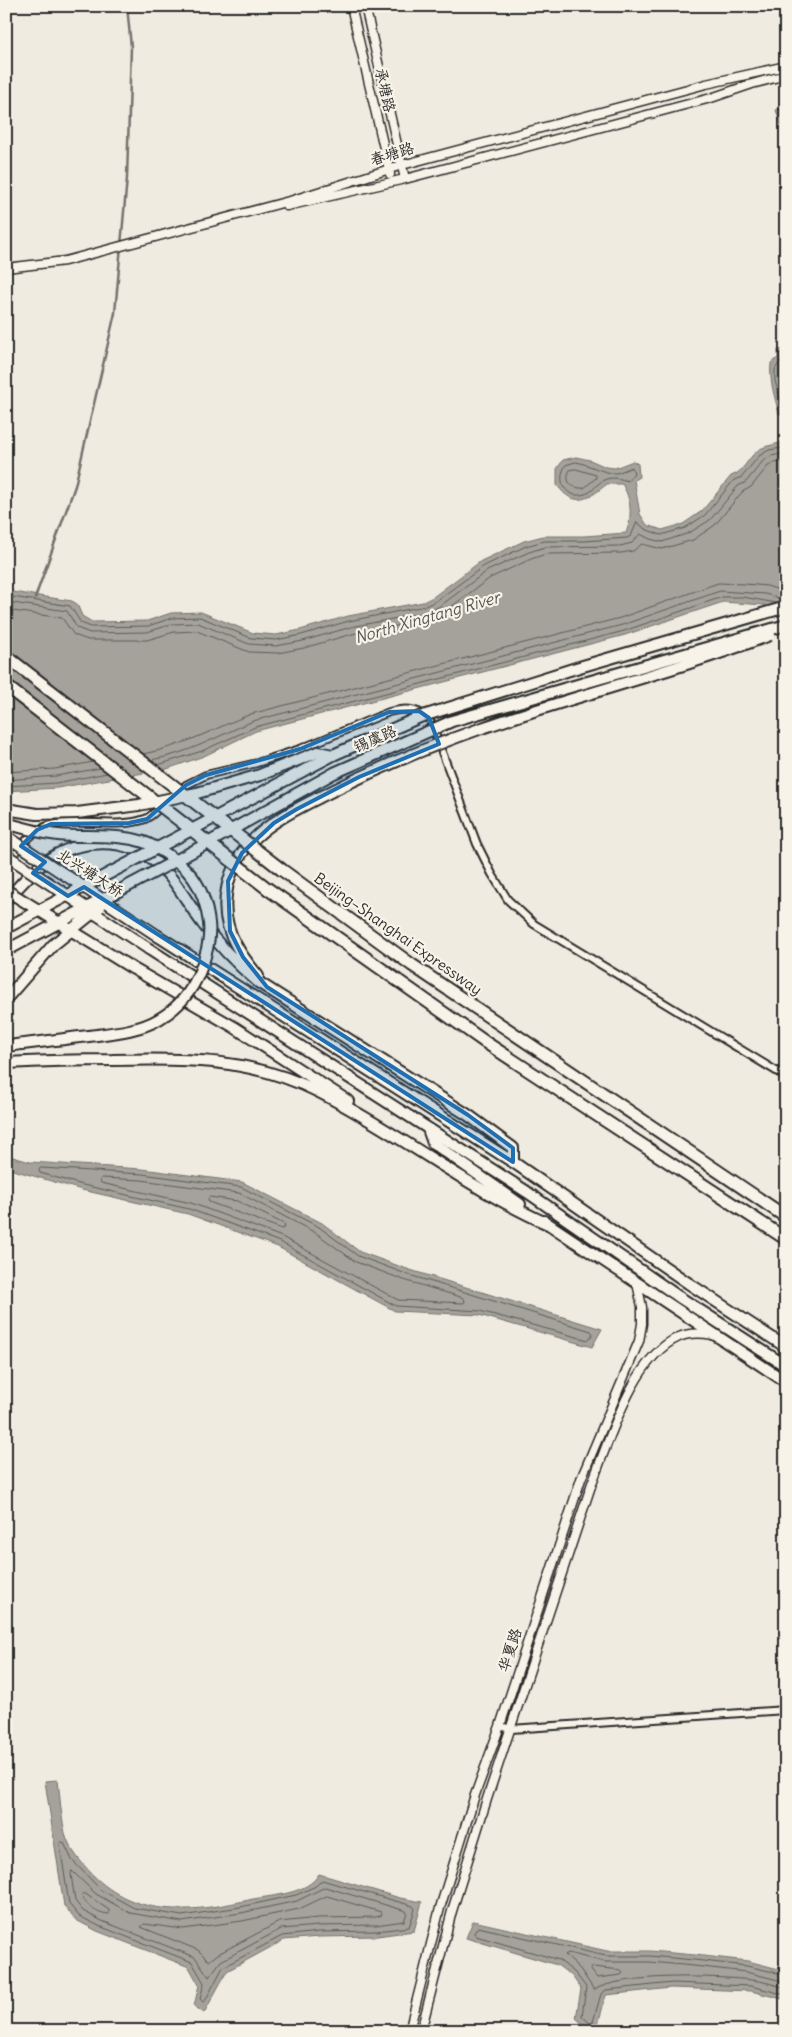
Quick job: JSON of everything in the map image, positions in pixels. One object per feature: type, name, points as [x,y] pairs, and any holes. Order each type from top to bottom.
[{"type":"highway","name":"Beijing–Shanghai Expressway","points":[[6,656],[282,870],[412,965],[786,1217]]},
{"type":"highway","points":[[6,686],[268,889],[485,1042],[786,1239]]},
{"type":"main road","name":"锡虞路","points":[[6,928],[333,755],[438,711],[585,665],[786,607]]},
{"type":"main road","name":"锡虞路","points":[[6,951],[334,773],[452,721],[786,625]]},
{"type":"main road","points":[[267,987],[243,957],[230,931],[227,917],[228,881],[234,866],[256,837],[274,823],[318,798],[414,753],[482,728],[654,676],[786,630]]},
{"type":"main road","points":[[6,809],[47,814],[77,813],[139,805],[197,793],[260,775],[318,752],[333,755]]},
{"type":"main road","points":[[6,823],[34,832],[129,839],[154,846],[187,869],[199,884],[206,906],[210,932],[206,956],[194,985],[179,1003],[158,1020],[127,1031],[6,1046]]},
{"type":"main road","name":"北兴塘大桥","points":[[6,836],[158,936],[513,1162],[688,1284],[786,1348]]},
{"type":"main road","points":[[6,900],[50,858],[70,848],[92,843],[116,843],[136,849],[154,861],[173,880],[202,923],[230,958],[258,982],[468,1115],[513,1148],[513,1162]]},
{"type":"main road","name":"北兴塘大桥","points":[[6,855],[527,1192],[679,1296],[786,1366]]},
{"type":"main road","points":[[6,999],[53,945],[122,889]]},
{"type":"main road","points":[[6,890],[234,1028],[365,1112],[406,1143]]},
{"type":"main road","points":[[6,1063],[162,1059],[222,1062],[268,1072],[318,1091],[406,1143],[462,1179],[525,1214],[548,1224]]},
{"type":"main road","points":[[428,1129],[433,1143],[548,1224],[786,1382]]},
{"type":"street","name":"承塘路","points":[[351,6],[392,181]]},
{"type":"street","name":"承塘路","points":[[365,6],[405,179]]},
{"type":"street","points":[[779,6],[786,18]]},
{"type":"street","name":"春塘路","points":[[6,272],[51,268],[293,200],[402,165],[706,84],[786,66]]},
{"type":"street","name":"春塘路","points":[[137,244],[405,179],[711,98],[786,75]]},
{"type":"street","name":"春塘路","points":[[6,268],[26,267],[109,252]]},
{"type":"street","points":[[6,867],[24,842],[37,830],[51,824],[129,823],[147,819],[186,785],[206,775],[257,763],[300,749],[389,712],[403,709],[419,711],[429,718],[477,844],[508,900],[534,924],[786,1077]]},
{"type":"street","name":"华夏路","points":[[410,2031],[440,1908],[475,1795],[500,1726],[581,1479],[639,1341],[642,1307],[637,1283]]},
{"type":"street","name":"华夏路","points":[[421,2031],[452,1911],[511,1729],[592,1483],[631,1390],[648,1360],[663,1346],[680,1336],[698,1333],[717,1335]]},
{"type":"street","points":[[500,1726],[511,1729],[786,1710]]},
{"type":"highlighted area","points":[[419,711],[429,718],[439,744],[359,777],[297,809],[274,823],[242,853],[228,881],[230,931],[243,957],[267,987],[468,1115],[513,1148],[513,1162],[158,936],[84,887],[68,896],[33,873],[45,862],[21,846],[37,830],[51,824],[129,823],[147,819],[186,785],[206,775],[300,749],[389,712]]},
{"type":"water","points":[[786,106],[786,140],[776,110]]},
{"type":"water","points":[[786,349],[786,414],[779,414],[772,383],[771,363],[778,358],[778,350]]},
{"type":"water","name":"North Xingtang River","points":[[786,439],[786,612],[764,605],[723,602],[625,635],[256,731],[204,756],[167,769],[57,788],[6,791],[6,591],[72,601],[77,604],[82,616],[92,622],[147,621],[171,613],[201,612],[253,633],[276,635],[348,616],[423,602],[433,597],[481,561],[524,541],[543,536],[626,533],[630,508],[628,496],[622,484],[607,484],[594,494],[582,499],[569,497],[557,485],[557,469],[563,460],[576,457],[615,468],[633,461],[638,464],[639,477],[634,480],[640,514],[647,525],[662,530],[683,524],[702,511],[731,476],[739,472],[757,451]]},
{"type":"water","points":[[6,1155],[30,1162],[142,1169],[242,1182],[322,1223],[360,1252],[407,1269],[602,1329],[592,1347],[479,1315],[395,1311],[278,1247],[188,1214],[82,1190],[6,1168]]},
{"type":"water","points":[[58,1780],[65,1833],[73,1850],[92,1874],[110,1889],[128,1899],[148,1906],[168,1909],[210,1907],[299,1890],[314,1881],[319,1874],[400,1898],[422,1902],[414,1931],[377,1936],[284,1940],[227,1971],[204,2013],[194,2006],[199,1985],[189,1967],[97,1931],[76,1920],[64,1906],[45,1781]]},
{"type":"water","points":[[473,1921],[607,1951],[650,1951],[748,1961],[786,1971],[786,2000],[751,1991],[671,1988],[606,1995],[597,2028],[587,2028],[576,2018],[581,1989],[572,1976],[557,1965],[466,1938]]},
{"type":"waterway","points":[[35,598],[75,486],[115,313],[127,178],[131,47],[127,6]]}]
